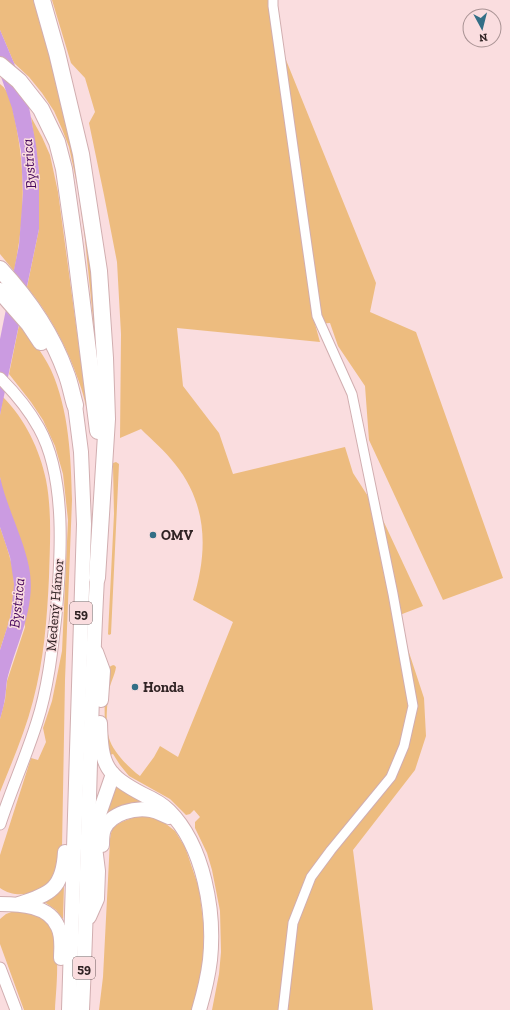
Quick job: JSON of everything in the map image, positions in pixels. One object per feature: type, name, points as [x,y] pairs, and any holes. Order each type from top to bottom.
[{"type":"highway","points":[[42,0],[64,81],[81,154],[99,271],[105,358],[106,406],[97,578]]},
{"type":"highway","points":[[0,65],[20,81],[41,109],[56,142],[64,169],[87,338],[103,475]]},
{"type":"highway","points":[[1,270],[32,308],[50,338],[66,373],[73,398]]},
{"type":"highway","points":[[0,291],[29,324],[73,398]]},
{"type":"main road","name":"59","points":[[69,1010],[84,524],[81,452],[73,398]]},
{"type":"main road","name":"59","points":[[82,1010],[86,926],[93,644],[97,578]]},
{"type":"main road","points":[[93,644],[103,671],[100,740],[104,761],[109,770],[126,785],[156,801],[169,811],[185,832],[194,848],[204,879],[211,929],[210,958],[207,983],[199,1010]]},
{"type":"main road","points":[[86,926],[97,899],[98,871],[94,848],[97,820],[113,774]]},
{"type":"main road","points":[[98,871],[101,860],[104,829],[110,820],[124,812],[137,809],[152,810],[177,821]]},
{"type":"main road","points":[[18,904],[38,898],[56,885],[62,876],[66,845],[74,822]]},
{"type":"main road","points":[[0,904],[18,904],[39,909],[50,915],[58,927],[62,941],[61,961],[70,994]]},
{"type":"street","points":[[273,0],[317,316],[352,394],[393,594],[413,706],[404,746],[391,777],[331,850],[311,878],[293,923],[283,1010]]},
{"type":"street","name":"Medený Hámor","points":[[0,378],[12,390],[40,428],[50,454],[60,519],[59,563],[54,637],[46,689],[38,722],[0,824]]},
{"type":"street","points":[[0,968],[16,1010]]},
{"type":"shaded area","points":[[0,0],[34,0],[62,104],[80,188],[93,284],[98,368],[85,239],[78,189],[69,147],[54,111],[29,77],[14,63],[0,30]]},
{"type":"shaded area","points":[[52,0],[276,0],[282,50],[376,283],[370,312],[416,332],[503,578],[443,600],[369,440],[365,386],[338,346],[330,323],[315,324],[320,342],[177,328],[183,386],[219,433],[233,474],[345,447],[353,473],[382,518],[423,606],[397,616],[424,698],[426,736],[415,770],[353,850],[373,1010],[212,1010],[219,974],[221,952],[220,911],[207,853],[195,828],[195,822],[200,817],[194,810],[190,814],[186,815],[170,799],[129,776],[113,754],[110,755],[106,737],[105,704],[107,673],[110,667],[114,665],[116,667],[108,702],[107,721],[109,738],[114,749],[122,759],[140,776],[160,746],[178,757],[233,622],[193,600],[201,564],[203,547],[202,529],[194,496],[186,480],[171,459],[141,429],[120,438],[121,334],[117,262],[89,123],[95,112],[85,78],[71,63]]},
{"type":"shaded area","points":[[0,84],[9,95],[19,140],[21,158],[23,196],[22,214],[14,271],[0,254]]},
{"type":"shaded area","points":[[31,117],[50,155],[58,192],[83,377],[88,395],[92,433],[83,394],[69,356],[50,320],[27,287],[39,229],[39,171]]},
{"type":"shaded area","points":[[19,325],[32,340],[51,370],[62,401],[70,451],[72,500],[65,680],[62,848],[57,873],[46,886],[32,893],[15,894],[0,888],[0,855],[31,758],[38,760],[46,742],[43,728],[52,701],[62,651],[68,520],[63,474],[55,446],[43,420],[9,374]]},
{"type":"shaded area","points":[[3,397],[25,425],[40,457],[48,492],[50,540],[47,608],[37,686],[18,747],[0,792],[0,719],[5,700],[7,681],[25,627],[0,477],[0,415]]},
{"type":"shaded area","points":[[116,462],[119,464],[111,634],[109,635],[114,514],[113,463]]},
{"type":"shaded area","points":[[0,527],[11,562],[14,577],[14,593],[8,626],[0,650]]},
{"type":"shaded area","points":[[116,783],[157,807],[101,820]]},
{"type":"shaded area","points":[[148,815],[161,820],[175,831],[185,847],[199,888],[204,928],[203,966],[193,1006],[191,1010],[99,1010],[103,977],[111,833],[118,824]]},
{"type":"shaded area","points":[[64,885],[63,919],[56,910],[43,901],[59,892]]},
{"type":"shaded area","points":[[17,910],[42,917],[49,924],[53,934],[57,960],[55,1010],[24,1010],[0,944],[0,919],[6,914]]},
{"type":"water","name":"Bystrica","points":[[0,30],[14,63],[29,107],[39,171],[39,229],[0,415],[0,339],[19,245],[23,193],[21,151],[12,108],[0,74]]},
{"type":"water","name":"Bystrica","points":[[0,477],[26,556],[31,582],[28,611],[7,680],[5,701],[0,719],[0,650],[11,615],[14,584],[10,557],[0,527]]},
{"type":"place","name":"OMV","points":[[153,535]]},
{"type":"place","name":"Honda","points":[[135,687]]}]
